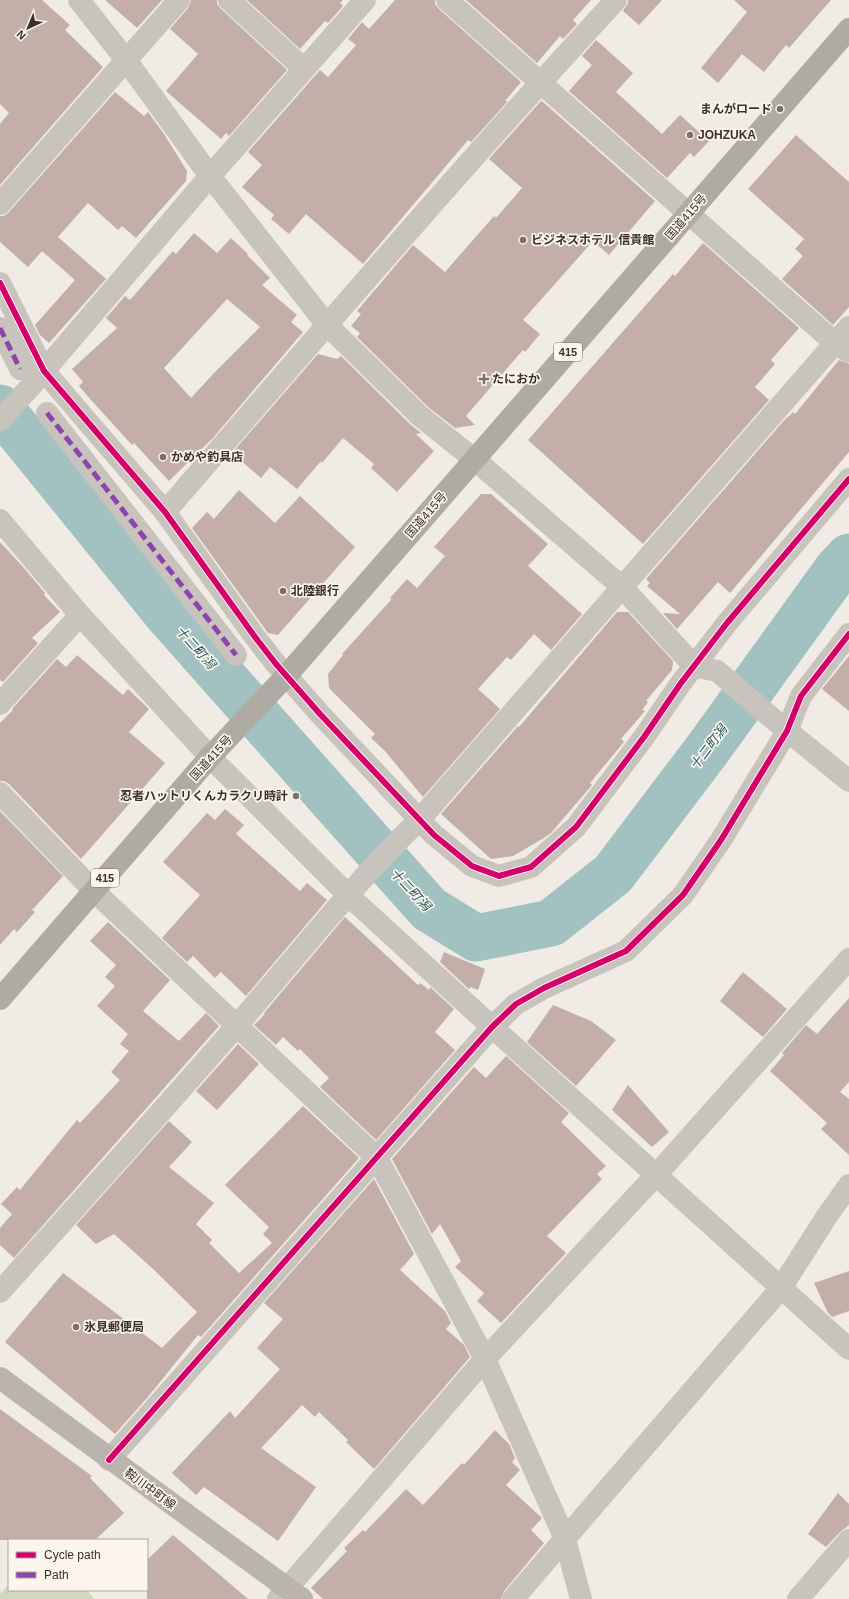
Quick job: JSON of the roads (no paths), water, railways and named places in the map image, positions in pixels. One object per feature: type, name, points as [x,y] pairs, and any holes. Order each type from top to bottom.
[{"type":"highway","name":"国道415号","points":[[0,999],[210,757],[287,675],[849,29]]},
{"type":"main road","name":"鞍川中町線","points":[[0,1378],[289,1595]]},
{"type":"street","points":[[79,0],[126,60],[210,176],[327,324],[420,416],[474,460],[622,587],[694,666],[717,672],[849,781]]},
{"type":"street","points":[[0,204],[179,0]]},
{"type":"street","points":[[229,0],[304,69]]},
{"type":"street","points":[[0,420],[32,375],[365,0]]},
{"type":"street","points":[[0,1292],[237,1026],[349,896],[399,840],[420,819],[622,587],[844,340],[689,213],[447,0]]},
{"type":"street","points":[[165,512],[327,324],[541,82],[616,0]]},
{"type":"street","points":[[0,283],[32,375]]},
{"type":"street","points":[[0,328],[32,375],[165,512],[255,637],[276,664],[320,714],[434,835],[472,866],[499,876],[531,866],[576,827],[727,623],[849,479]]},
{"type":"street","points":[[47,413],[236,655]]},
{"type":"street","points":[[0,520],[80,615],[210,757],[349,896],[849,1349]]},
{"type":"street","points":[[0,704],[80,615]]},
{"type":"street","points":[[109,1460],[492,1027],[516,1004],[538,991],[626,951],[683,895],[721,840],[780,725],[849,634]]},
{"type":"street","points":[[0,793],[94,891],[377,1158],[485,1359],[565,1539],[581,1599]]},
{"type":"street","points":[[289,1595],[485,1359],[656,1175],[849,959]]},
{"type":"street","points":[[513,1599],[781,1288],[827,1216],[849,1185]]},
{"type":"street","points":[[798,1599],[849,1540]]},
{"type":"waterway","name":"十二町潟","points":[[0,408],[168,615],[429,909],[476,938],[551,923],[613,874],[707,750],[837,570],[849,557]]},
{"type":"place","name":"まんがロード","points":[[780,109]]},
{"type":"place","name":"JOHZUKA","points":[[690,135]]},
{"type":"place","name":"ビジネスホテル 信貴館","points":[[523,240]]},
{"type":"place","name":"たにおか","points":[[484,379]]},
{"type":"place","name":"かめや釣具店","points":[[163,457]]},
{"type":"place","name":"北陸銀行","points":[[283,591]]},
{"type":"place","name":"忍者ハットリくんカラクリ時計","points":[[296,796]]},
{"type":"place","name":"氷見郵便局","points":[[76,1327]]}]
